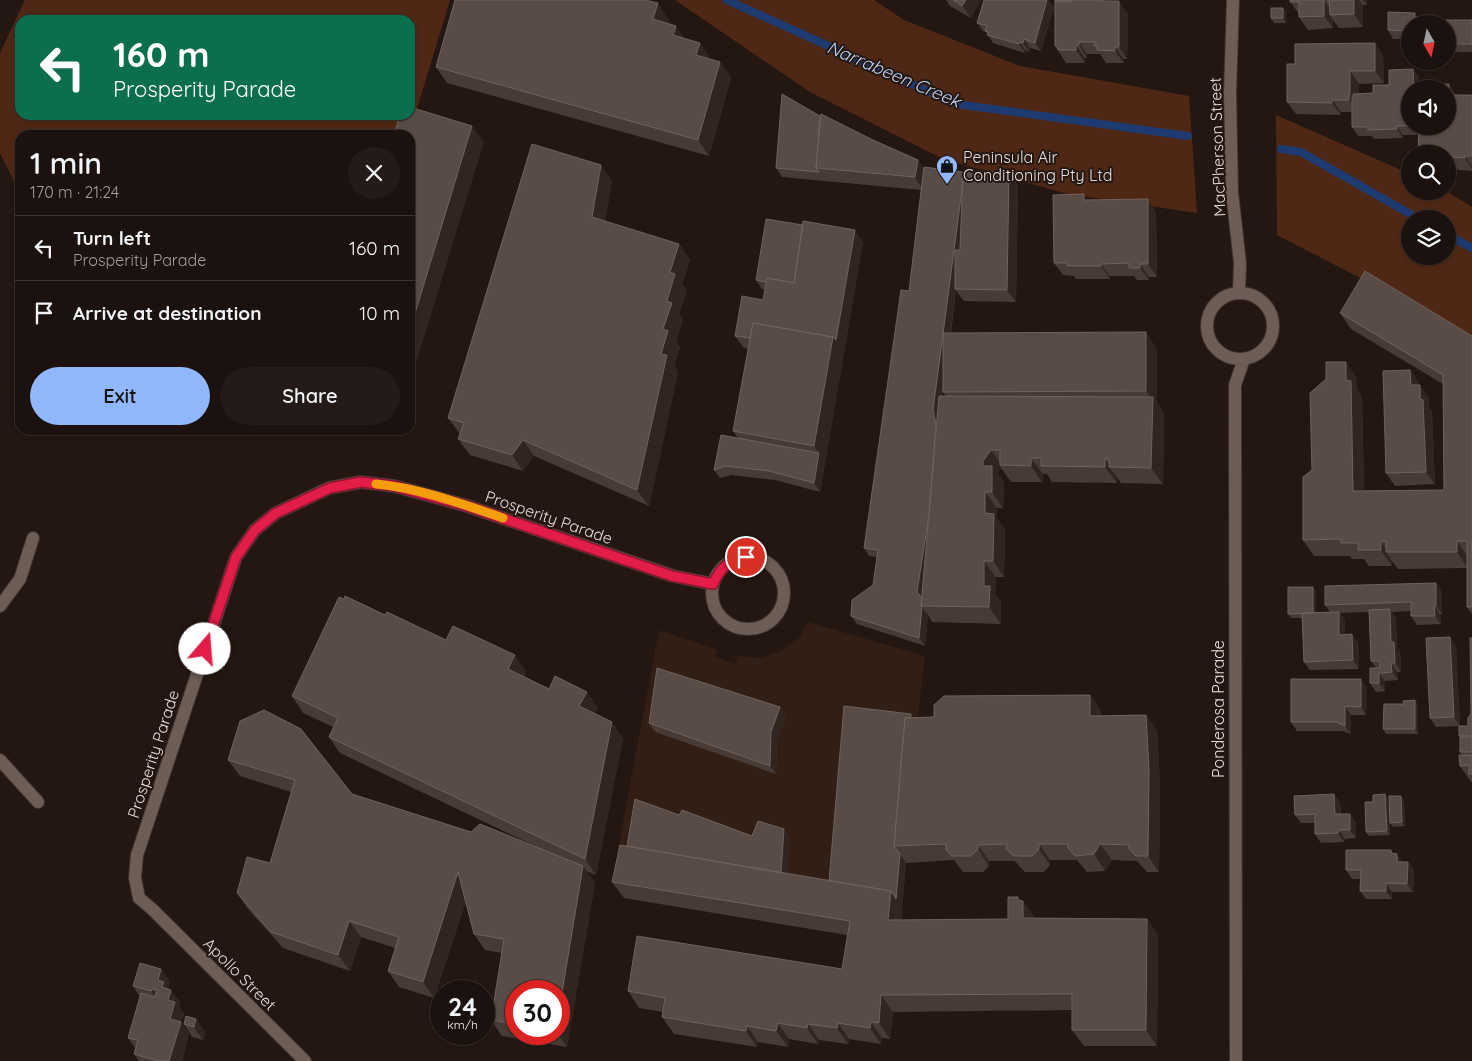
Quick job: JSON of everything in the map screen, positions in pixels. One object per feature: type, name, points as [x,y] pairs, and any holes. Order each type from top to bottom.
[{"type":"street","name":"MacPherson Street","points":[[1233,0],[1230,93],[1232,192],[1240,263],[1239,292]]},
{"type":"street","points":[[1239,292],[1250,294],[1268,308],[1272,318],[1273,330],[1270,340],[1264,349],[1244,359],[1234,359],[1224,355],[1215,348],[1209,339],[1206,329],[1207,318],[1211,308],[1218,300],[1239,292]]},
{"type":"street","name":"Ponderosa Parade","points":[[1236,1061],[1234,421],[1235,385],[1244,359]]},
{"type":"street","name":"Prosperity Parade","points":[[152,909],[140,898],[134,878],[137,854],[236,557],[255,530],[276,513],[330,488],[361,482],[394,486],[464,505],[672,576],[713,584]]},
{"type":"street","points":[[0,606],[20,579],[33,538]]},
{"type":"street","points":[[746,557],[758,558],[777,570],[785,591],[784,601],[773,620],[764,626],[752,629],[741,628],[730,624],[720,616],[714,606],[713,584],[718,573],[736,559],[746,557]]},
{"type":"street","points":[[0,760],[38,802]]},
{"type":"street","name":"Apollo Street","points":[[152,909],[305,1061]]},
{"type":"shaded area","points":[[25,0],[450,0],[415,115],[415,15],[18,15]]},
{"type":"shaded area","points":[[675,0],[874,0],[904,20],[1020,66],[1189,96],[1197,213],[1068,194],[943,159],[810,92]]},
{"type":"shaded area","points":[[15,21],[15,120],[414,120],[411,130],[15,130],[15,183],[0,153],[0,53]]},
{"type":"shaded area","points":[[1276,115],[1401,170],[1401,200],[1456,200],[1456,197],[1472,207],[1472,345],[1372,284],[1277,235]]},
{"type":"shaded area","points":[[808,622],[925,656],[916,734],[902,908],[617,854],[659,630],[718,650],[715,657],[735,664],[738,656],[759,658],[779,652],[799,638]]},
{"type":"building","points":[[455,0],[645,0],[658,3],[653,19],[676,26],[673,35],[700,43],[696,55],[720,62],[698,140],[436,67]]},
{"type":"building","points":[[953,0],[966,0],[962,6]]},
{"type":"building","points":[[984,0],[1047,0],[1035,43],[1024,39],[1023,43],[1020,42],[1019,44],[987,35],[988,32],[985,31],[987,26],[977,23]]},
{"type":"building","points":[[1072,0],[1072,1],[1055,1]]},
{"type":"building","points":[[1290,0],[1324,0],[1324,16],[1299,17],[1299,2],[1290,2]]},
{"type":"building","points":[[1329,0],[1354,0],[1354,14],[1330,15]]},
{"type":"building","points":[[1055,1],[1119,1],[1119,47],[1115,47],[1115,51],[1097,50],[1097,46],[1094,46],[1095,42],[1079,42],[1079,45],[1076,45],[1076,50],[1058,50],[1058,46],[1055,46]]},
{"type":"building","points":[[1271,8],[1283,8],[1283,18],[1271,18]]},
{"type":"building","points":[[1388,12],[1415,13],[1415,15],[1401,15],[1401,31],[1388,30]]},
{"type":"building","points":[[1456,20],[1472,20],[1472,44],[1456,44]]},
{"type":"building","points":[[1375,43],[1375,71],[1350,71],[1349,100],[1332,100],[1332,103],[1287,102],[1287,64],[1295,64],[1295,44]]},
{"type":"building","points":[[1389,70],[1413,70],[1414,80],[1401,80],[1401,126],[1397,126],[1397,129],[1368,130],[1368,127],[1352,127],[1353,94],[1373,93],[1373,85],[1389,85]]},
{"type":"building","points":[[782,94],[820,116],[816,168],[819,172],[776,168]]},
{"type":"building","points":[[1456,95],[1472,95],[1472,156],[1456,157],[1456,145],[1418,145],[1419,135],[1456,135]]},
{"type":"building","points":[[415,109],[472,126],[415,314],[415,130],[396,130],[398,120],[415,120]]},
{"type":"building","points":[[821,114],[918,160],[915,177],[816,168]]},
{"type":"building","points":[[532,144],[601,165],[592,217],[679,244],[670,272],[675,274],[667,301],[672,303],[663,329],[668,331],[661,354],[667,355],[637,490],[523,440],[512,455],[458,439],[464,423],[448,418]]},
{"type":"building","points":[[924,167],[963,172],[933,410],[936,424],[929,515],[917,592],[922,598],[919,638],[851,616],[852,600],[873,585],[878,550],[864,548],[901,290],[909,291]]},
{"type":"building","points":[[963,171],[1009,172],[1007,290],[955,289],[955,250],[960,250]]},
{"type":"building","points":[[1084,194],[1084,200],[1148,199],[1148,264],[1140,264],[1140,268],[1129,268],[1129,263],[1101,264],[1101,266],[1067,266],[1067,263],[1054,263],[1053,195]]},
{"type":"building","points":[[766,219],[803,225],[794,283],[767,278],[766,282],[756,280]]},
{"type":"building","points":[[803,221],[855,230],[836,340],[833,337],[753,323],[750,338],[735,336],[742,296],[763,300],[767,278],[794,283]]},
{"type":"building","points":[[1365,271],[1472,336],[1472,607],[1467,607],[1467,541],[1457,541],[1457,552],[1386,552],[1386,541],[1381,541],[1381,550],[1358,550],[1358,543],[1341,543],[1341,539],[1303,540],[1303,477],[1312,470],[1310,393],[1326,379],[1326,362],[1346,362],[1346,380],[1351,381],[1353,491],[1444,490],[1443,375],[1340,313]]},
{"type":"building","points":[[753,323],[833,337],[814,446],[733,431]]},
{"type":"building","points":[[1146,332],[1146,391],[943,392],[943,333]]},
{"type":"building","points":[[1410,370],[1411,385],[1420,385],[1420,399],[1423,400],[1426,472],[1386,473],[1383,371]]},
{"type":"building","points":[[939,396],[1153,397],[1151,468],[1109,467],[1109,459],[1105,459],[1105,467],[1041,466],[1041,458],[1031,458],[1031,466],[1000,465],[1000,450],[991,450],[983,461],[983,466],[992,466],[992,492],[985,492],[985,513],[994,514],[993,561],[984,561],[984,586],[990,586],[989,607],[921,606]]},
{"type":"building","points":[[721,435],[819,453],[814,483],[769,471],[725,466],[714,470]]},
{"type":"building","points":[[1436,583],[1435,616],[1411,616],[1411,602],[1325,605],[1325,586]]},
{"type":"building","points":[[1288,587],[1313,587],[1313,613],[1288,614]]},
{"type":"building","points":[[345,596],[385,615],[387,612],[446,640],[453,626],[515,655],[508,669],[549,689],[555,676],[587,692],[579,706],[612,722],[585,859],[329,737],[338,718],[292,696],[339,597],[344,599]]},
{"type":"building","points":[[1390,609],[1391,642],[1394,642],[1395,663],[1391,663],[1392,672],[1379,673],[1379,683],[1370,683],[1370,668],[1380,668],[1380,661],[1371,661],[1369,610]]},
{"type":"building","points":[[1339,612],[1339,635],[1352,634],[1353,660],[1304,662],[1302,613]]},
{"type":"building","points":[[1450,637],[1454,717],[1430,718],[1426,638]]},
{"type":"building","points":[[1470,638],[1472,638],[1472,736],[1459,736],[1459,726],[1468,726],[1468,718],[1471,714]]},
{"type":"building","points":[[657,668],[780,707],[771,732],[770,766],[649,723]]},
{"type":"building","points":[[1291,679],[1361,679],[1361,707],[1345,706],[1345,726],[1336,722],[1291,722]]},
{"type":"building","points":[[1090,695],[1090,716],[1146,715],[1149,769],[1148,856],[1136,856],[1129,849],[1129,845],[1100,844],[1094,854],[1075,856],[1068,848],[1068,844],[1039,844],[1039,849],[1032,856],[1014,856],[1006,849],[1007,844],[978,845],[978,849],[971,856],[952,856],[946,850],[946,844],[894,846],[905,718],[934,717],[934,705],[944,696]]},
{"type":"building","points":[[1415,700],[1415,729],[1383,729],[1384,704],[1404,704],[1403,701]]},
{"type":"building","points":[[844,706],[911,714],[911,718],[905,718],[894,846],[900,854],[896,899],[891,891],[829,881]]},
{"type":"building","points":[[264,710],[301,729],[352,794],[471,832],[480,824],[583,866],[564,980],[505,980],[505,1022],[495,1021],[495,995],[504,939],[474,934],[458,872],[423,982],[388,971],[399,937],[349,921],[338,955],[271,932],[237,893],[247,857],[270,863],[295,780],[228,760],[240,721]]},
{"type":"building","points":[[1460,737],[1472,737],[1472,752],[1460,752]]},
{"type":"building","points":[[1459,755],[1472,755],[1472,774],[1469,774],[1469,765],[1460,766]]},
{"type":"building","points":[[1334,794],[1335,814],[1350,814],[1350,830],[1339,830],[1338,833],[1315,834],[1315,814],[1295,815],[1294,796]]},
{"type":"building","points":[[1385,794],[1387,831],[1366,832],[1365,802],[1373,802],[1373,795]]},
{"type":"building","points":[[1389,796],[1401,796],[1402,822],[1390,823]]},
{"type":"building","points":[[635,799],[679,815],[682,810],[752,836],[758,821],[784,829],[781,873],[627,846]]},
{"type":"building","points":[[620,845],[891,891],[888,920],[1008,919],[1008,897],[1018,897],[1018,900],[1023,901],[1023,918],[1147,919],[1146,1030],[1072,1030],[1072,994],[881,995],[879,1023],[871,1022],[870,1028],[838,1023],[837,1028],[808,1024],[807,1028],[778,1023],[776,1031],[747,1026],[746,1031],[662,1017],[665,998],[628,991],[637,936],[842,969],[850,921],[612,882]]},
{"type":"building","points":[[1346,850],[1391,850],[1391,853],[1397,854],[1397,862],[1408,862],[1407,884],[1386,883],[1386,891],[1360,891],[1361,870],[1346,870]]},
{"type":"building","points":[[140,963],[161,969],[158,980],[164,982],[162,987],[171,990],[168,1000],[175,1002],[170,1019],[181,1022],[169,1061],[158,1061],[134,1054],[138,1040],[128,1038],[141,993],[154,997],[158,990],[152,989],[151,991],[133,986]]},
{"type":"building","points":[[186,1016],[196,1019],[194,1027],[184,1024]]},
{"type":"waterway","name":"Narrabeen Creek","points":[[727,0],[956,104],[1188,136]]},
{"type":"waterway","name":"Narrabeen Creek","points":[[1281,149],[1301,152],[1403,210]]},
{"type":"waterway","name":"Narrabeen Creek","points":[[1456,239],[1472,248]]},
{"type":"slow traffic","points":[[376,484],[394,486],[503,518]]},
{"type":"place","name":"Peninsula Air Conditioning Pty Ltd","points":[[947,185]]},
{"type":"route","points":[[205,649],[236,557],[255,530],[276,513],[288,507],[330,488],[361,482],[394,486],[464,505],[672,576],[713,584],[718,573],[726,565],[736,559],[746,557]]}]
